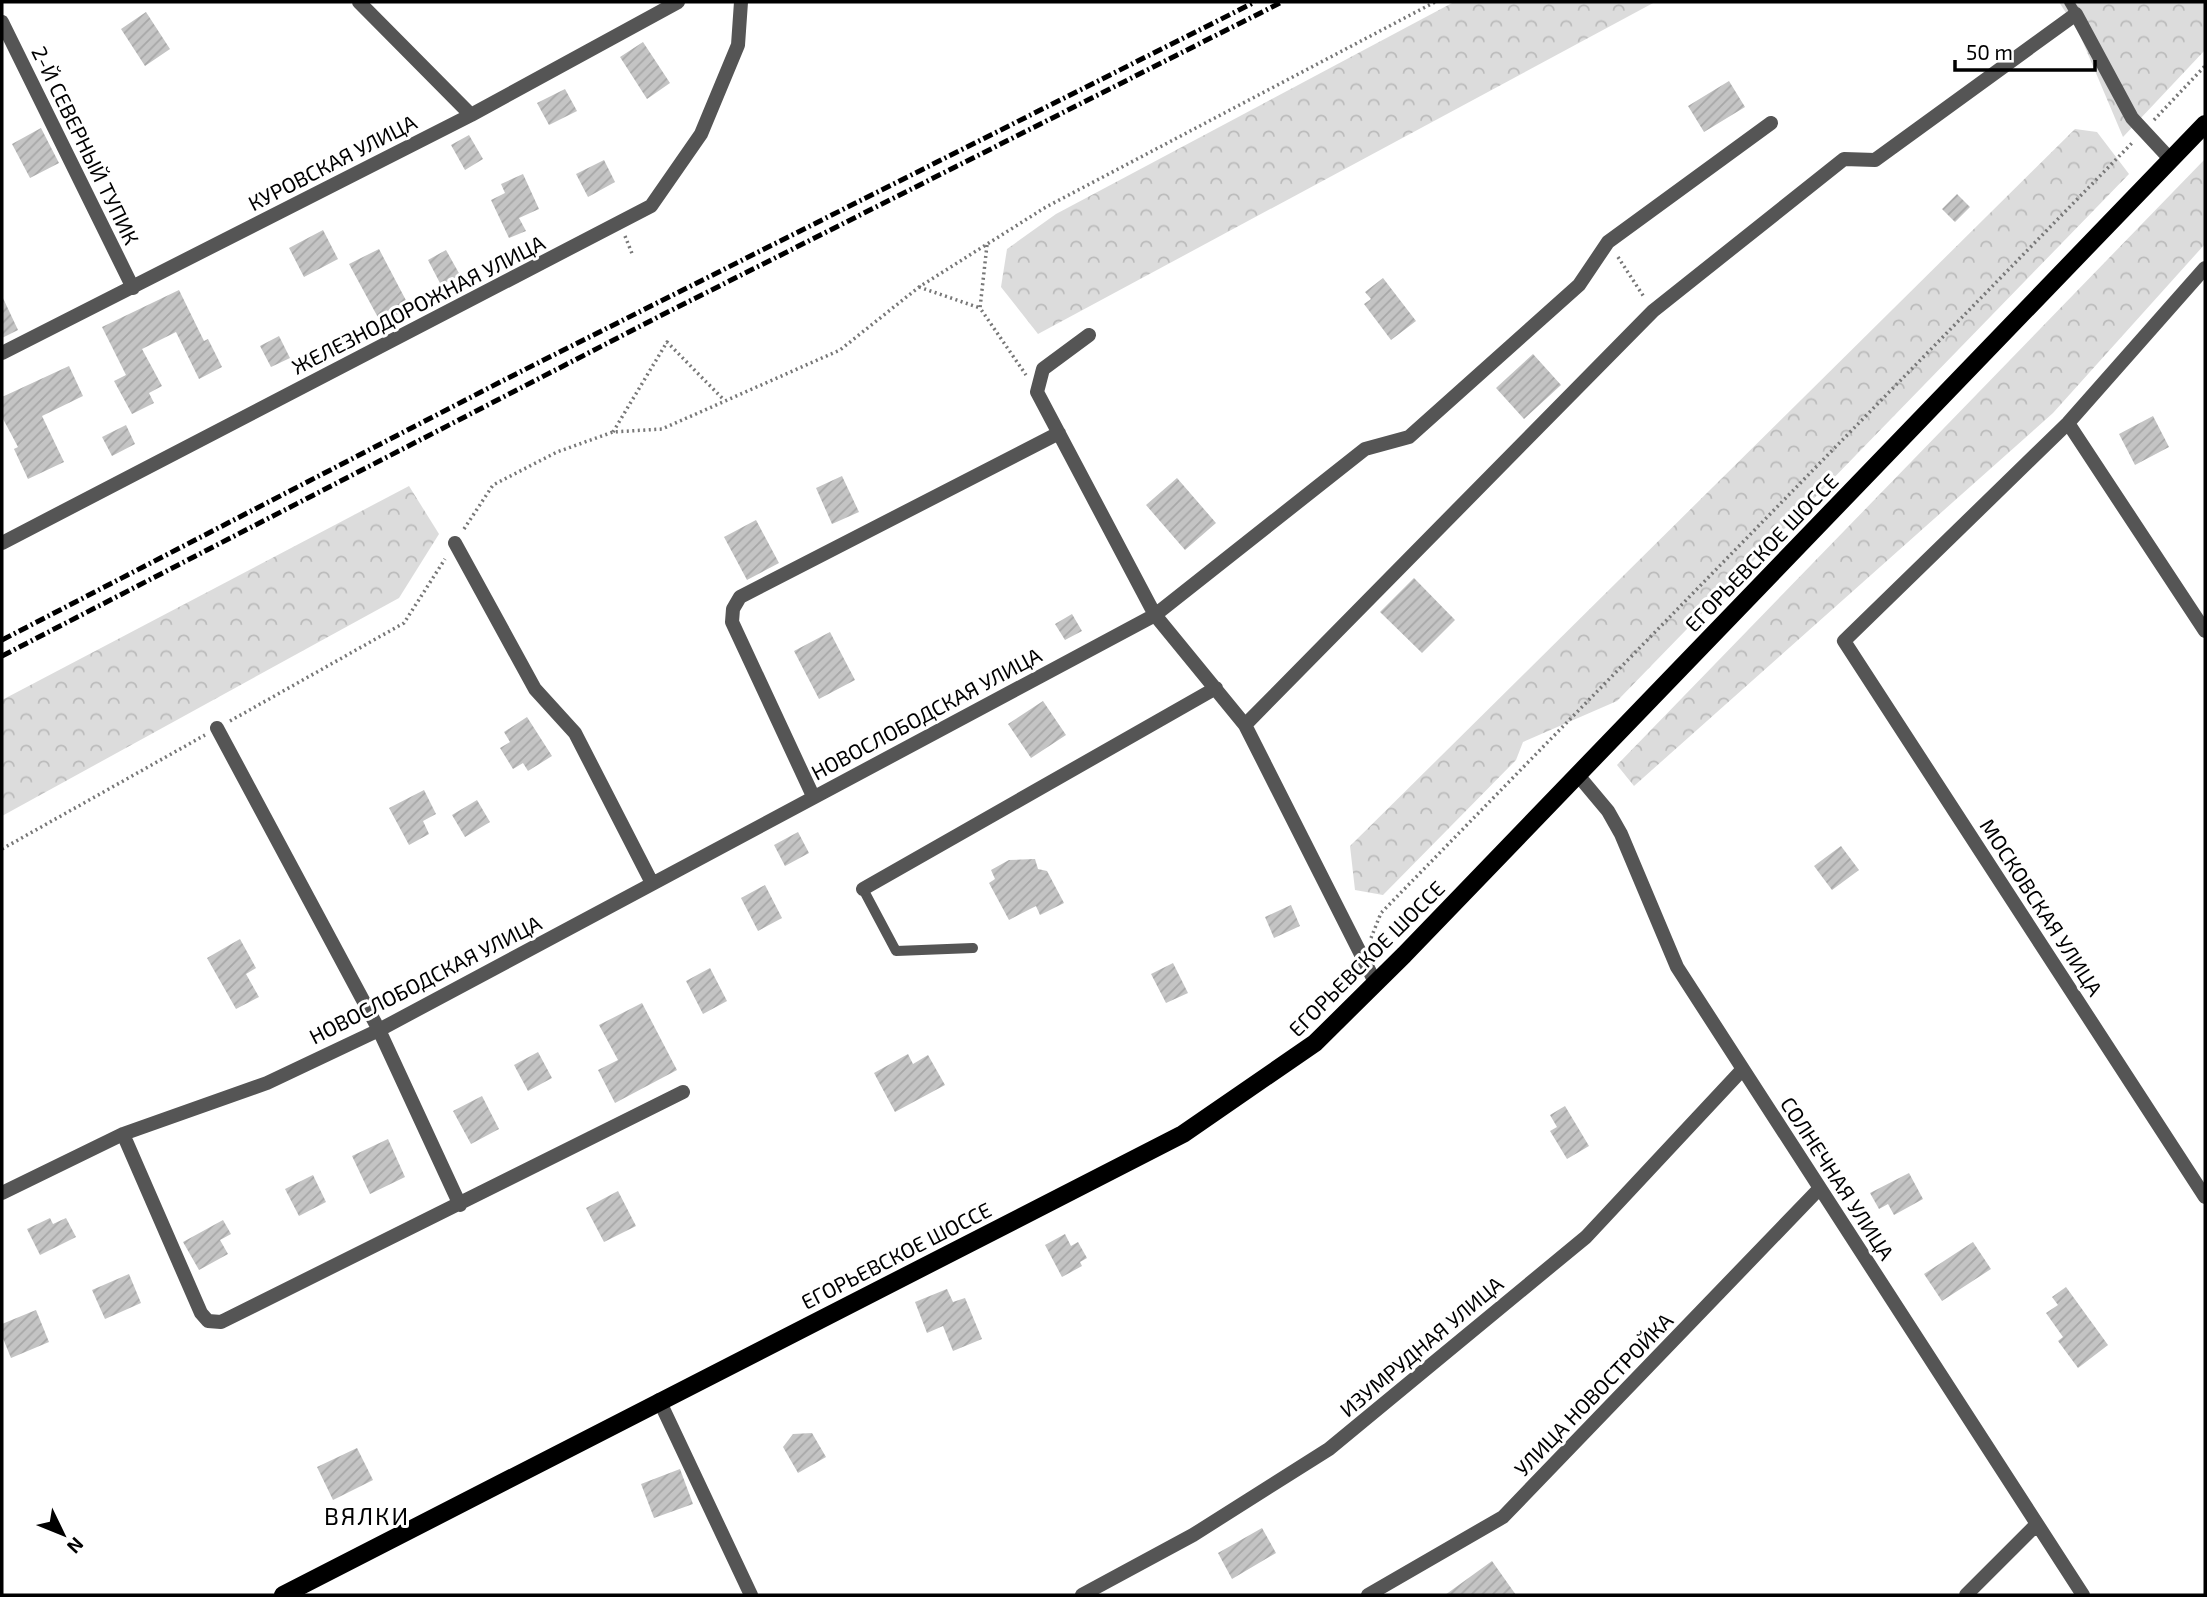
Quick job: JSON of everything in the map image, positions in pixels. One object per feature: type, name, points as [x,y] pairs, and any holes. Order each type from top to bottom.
[{"type":"main road","name":"ЕГОРЬЕВСКОЕ ШОССЕ","points":[[283,1595],[1182,1134],[1315,1043],[1376,984],[2205,124]]},
{"type":"street","points":[[359,2],[471,115]]},
{"type":"street","name":"КУРОВСКАЯ УЛИЦА","points":[[2,353],[471,115],[678,2]]},
{"type":"street","name":"ЖЕЛЕЗНОДОРОЖНАЯ УЛИЦА","points":[[2,543],[652,206],[701,134],[738,45],[741,2]]},
{"type":"street","points":[[1245,725],[1653,311],[1844,159],[1875,160],[2073,8],[2132,118],[2171,160]]},
{"type":"street","name":"2-Й СЕВЕРНЫЙ ТУПИК","points":[[2,22],[133,288]]},
{"type":"street","name":"НОВОСЛОБОДСКАЯ УЛИЦА","points":[[2,1193],[124,1134],[267,1083],[379,1030],[1155,615],[1365,449],[1409,437],[1579,285],[1608,242],[1770,123]]},
{"type":"street","points":[[2205,268],[2068,424],[2205,631]]},
{"type":"street","points":[[1089,335],[1043,369],[1037,392],[1155,615],[1245,725],[1376,984]]},
{"type":"street","name":"МОСКОВСКАЯ УЛИЦА","points":[[2068,424],[1844,641],[2205,1197]]},
{"type":"street","points":[[813,796],[732,622],[733,609],[740,597],[1059,433]]},
{"type":"street","points":[[453,547],[535,689],[575,733],[652,883]]},
{"type":"street","points":[[863,889],[1216,688]]},
{"type":"street","points":[[217,728],[379,1030],[460,1205]]},
{"type":"street","name":"СОЛНЕЧНАЯ УЛИЦА","points":[[1577,774],[1608,811],[1621,834],[1668,950],[1742,1070],[2083,1595]]},
{"type":"street","name":"ИЗУМРУДНАЯ УЛИЦА","points":[[1082,1595],[1193,1535],[1329,1449],[1586,1237],[1742,1070]]},
{"type":"street","points":[[124,1134],[201,1313],[208,1321],[221,1322],[460,1205],[683,1091]]},
{"type":"street","name":"УЛИЦА НОВОСТРОЙКА","points":[[1368,1595],[1503,1517],[1820,1188]]},
{"type":"street","points":[[659,1400],[751,1595]]},
{"type":"street","points":[[1966,1595],[2037,1524]]},
{"type":"lane","points":[[863,889],[896,951],[973,948]]},
{"type":"path","points":[[2,849],[404,623],[493,485],[556,452],[613,432],[662,429],[840,350],[919,287],[1046,207],[1436,2]]},
{"type":"path","points":[[1363,958],[1381,913],[2205,66]]},
{"type":"path","points":[[620,223],[633,256]]},
{"type":"path","points":[[1608,242],[1653,311]]},
{"type":"path","points":[[980,308],[987,245]]},
{"type":"path","points":[[919,287],[980,308],[1037,392]]},
{"type":"path","points":[[613,432],[667,342],[724,400]]},
{"type":"green space","points":[[1454,2],[1655,2],[1038,334],[1001,287],[1007,249],[1056,214]]},
{"type":"green space","points":[[2059,2],[2205,2],[2205,50],[2123,137],[2079,33]]},
{"type":"green space","points":[[2075,129],[2097,132],[2129,174],[1617,701],[1523,742],[1516,760],[1383,895],[1355,890],[1350,846]]},
{"type":"green space","points":[[2205,159],[2205,244],[2053,413],[1634,786],[1617,765]]},
{"type":"green space","points":[[409,486],[439,534],[399,598],[2,816],[2,700]]},
{"type":"building","points":[[146,12],[170,49],[145,66],[121,29]]},
{"type":"building","points":[[643,42],[670,83],[647,99],[620,57]]},
{"type":"building","points":[[1729,81],[1745,107],[1704,132],[1688,106]]},
{"type":"building","points":[[565,89],[577,111],[549,125],[537,103]]},
{"type":"building","points":[[41,128],[59,163],[30,178],[12,144]]},
{"type":"building","points":[[469,135],[483,159],[465,170],[451,145]]},
{"type":"building","points":[[604,160],[615,182],[588,197],[576,174]]},
{"type":"building","points":[[523,174],[539,209],[519,218],[526,231],[509,238],[491,200],[505,193],[501,184]]},
{"type":"building","points":[[1957,194],[1970,207],[1955,222],[1942,209]]},
{"type":"building","points":[[323,230],[338,259],[304,277],[289,248]]},
{"type":"building","points":[[379,249],[410,308],[381,323],[349,264]]},
{"type":"building","points":[[446,250],[460,275],[441,285],[428,260]]},
{"type":"building","points":[[1383,278],[1416,321],[1391,340],[1364,304],[1371,299],[1365,292]]},
{"type":"building","points":[[179,290],[204,341],[208,339],[222,367],[199,379],[176,332],[142,349],[162,386],[149,393],[154,403],[132,414],[114,381],[126,375],[102,327]]},
{"type":"building","points":[[2,296],[18,330],[2,338]]},
{"type":"building","points":[[279,336],[290,358],[271,367],[260,346]]},
{"type":"building","points":[[1533,354],[1561,385],[1524,419],[1496,388]]},
{"type":"building","points":[[69,366],[83,396],[42,416],[64,462],[28,479],[14,449],[18,447],[2,417],[2,397]]},
{"type":"building","points":[[2153,416],[2169,447],[2135,465],[2119,434]]},
{"type":"building","points":[[126,425],[135,444],[112,456],[102,437]]},
{"type":"building","points":[[842,476],[859,512],[832,524],[816,488]]},
{"type":"building","points":[[1177,478],[1216,523],[1185,550],[1146,505]]},
{"type":"building","points":[[756,520],[779,563],[747,580],[724,537]]},
{"type":"building","points":[[1414,578],[1455,620],[1422,653],[1380,612]]},
{"type":"building","points":[[1072,614],[1082,631],[1065,640],[1055,624]]},
{"type":"building","points":[[830,632],[855,680],[819,699],[794,651]]},
{"type":"building","points":[[1043,701],[1066,735],[1031,758],[1008,724]]},
{"type":"building","points":[[527,717],[552,756],[528,771],[523,763],[513,769],[500,748],[510,742],[504,732]]},
{"type":"building","points":[[424,790],[436,814],[423,821],[429,834],[409,845],[389,808]]},
{"type":"building","points":[[477,800],[490,822],[465,837],[452,815]]},
{"type":"building","points":[[798,832],[809,853],[785,866],[774,845]]},
{"type":"building","points":[[1841,846],[1859,870],[1832,890],[1814,866]]},
{"type":"building","points":[[1035,859],[1038,869],[1047,871],[1064,903],[1040,915],[1036,906],[1009,920],[989,883],[995,879],[991,870],[1009,860]]},
{"type":"building","points":[[765,885],[782,918],[758,931],[741,898]]},
{"type":"building","points":[[1291,905],[1300,926],[1274,938],[1265,917]]},
{"type":"building","points":[[240,939],[256,968],[246,974],[259,997],[236,1009],[207,958]]},
{"type":"building","points":[[1173,963],[1188,993],[1166,1003],[1151,974]]},
{"type":"building","points":[[710,968],[727,1001],[703,1014],[686,981]]},
{"type":"building","points":[[642,1003],[677,1070],[615,1103],[598,1070],[618,1060],[599,1025]]},
{"type":"building","points":[[538,1052],[552,1078],[528,1091],[514,1065]]},
{"type":"building","points":[[908,1054],[913,1064],[928,1055],[945,1085],[895,1112],[874,1073]]},
{"type":"building","points":[[482,1096],[499,1129],[471,1144],[453,1111]]},
{"type":"building","points":[[1565,1106],[1589,1146],[1567,1159],[1550,1131],[1557,1127],[1550,1115]]},
{"type":"building","points":[[388,1139],[405,1177],[370,1194],[352,1156]]},
{"type":"building","points":[[1909,1173],[1923,1199],[1894,1215],[1888,1204],[1879,1209],[1870,1193]]},
{"type":"building","points":[[313,1175],[326,1202],[299,1216],[285,1189]]},
{"type":"building","points":[[618,1191],[636,1226],[604,1242],[586,1208]]},
{"type":"building","points":[[50,1218],[53,1224],[66,1218],[76,1237],[40,1255],[27,1229]]},
{"type":"building","points":[[223,1220],[231,1234],[220,1240],[228,1254],[199,1270],[183,1242]]},
{"type":"building","points":[[1065,1234],[1071,1246],[1078,1242],[1087,1258],[1080,1262],[1082,1266],[1062,1277],[1045,1245]]},
{"type":"building","points":[[1973,1242],[1991,1269],[1942,1301],[1924,1274]]},
{"type":"building","points":[[129,1274],[141,1303],[105,1319],[92,1290]]},
{"type":"building","points":[[2066,1287],[2108,1345],[2078,1368],[2058,1341],[2063,1337],[2046,1313],[2058,1305],[2052,1297]]},
{"type":"building","points":[[947,1289],[953,1302],[965,1298],[982,1339],[953,1351],[943,1326],[927,1333],[915,1302]]},
{"type":"building","points":[[36,1310],[49,1342],[11,1358],[2,1336],[2,1324]]},
{"type":"building","points":[[812,1433],[826,1457],[798,1473],[783,1447],[793,1434]]},
{"type":"building","points":[[357,1448],[373,1480],[333,1500],[317,1467]]},
{"type":"building","points":[[680,1469],[693,1504],[654,1518],[641,1484]]},
{"type":"building","points":[[1262,1528],[1276,1553],[1232,1579],[1218,1553]]},
{"type":"building","points":[[1492,1561],[1516,1595],[1445,1595]]},
{"type":"railway","points":[[2,640],[508,378],[1255,2]]},
{"type":"railway","points":[[2,656],[660,316],[1282,2]]},
{"type":"district","name":"ВЯЛКИ","points":[[367,1515]]}]
